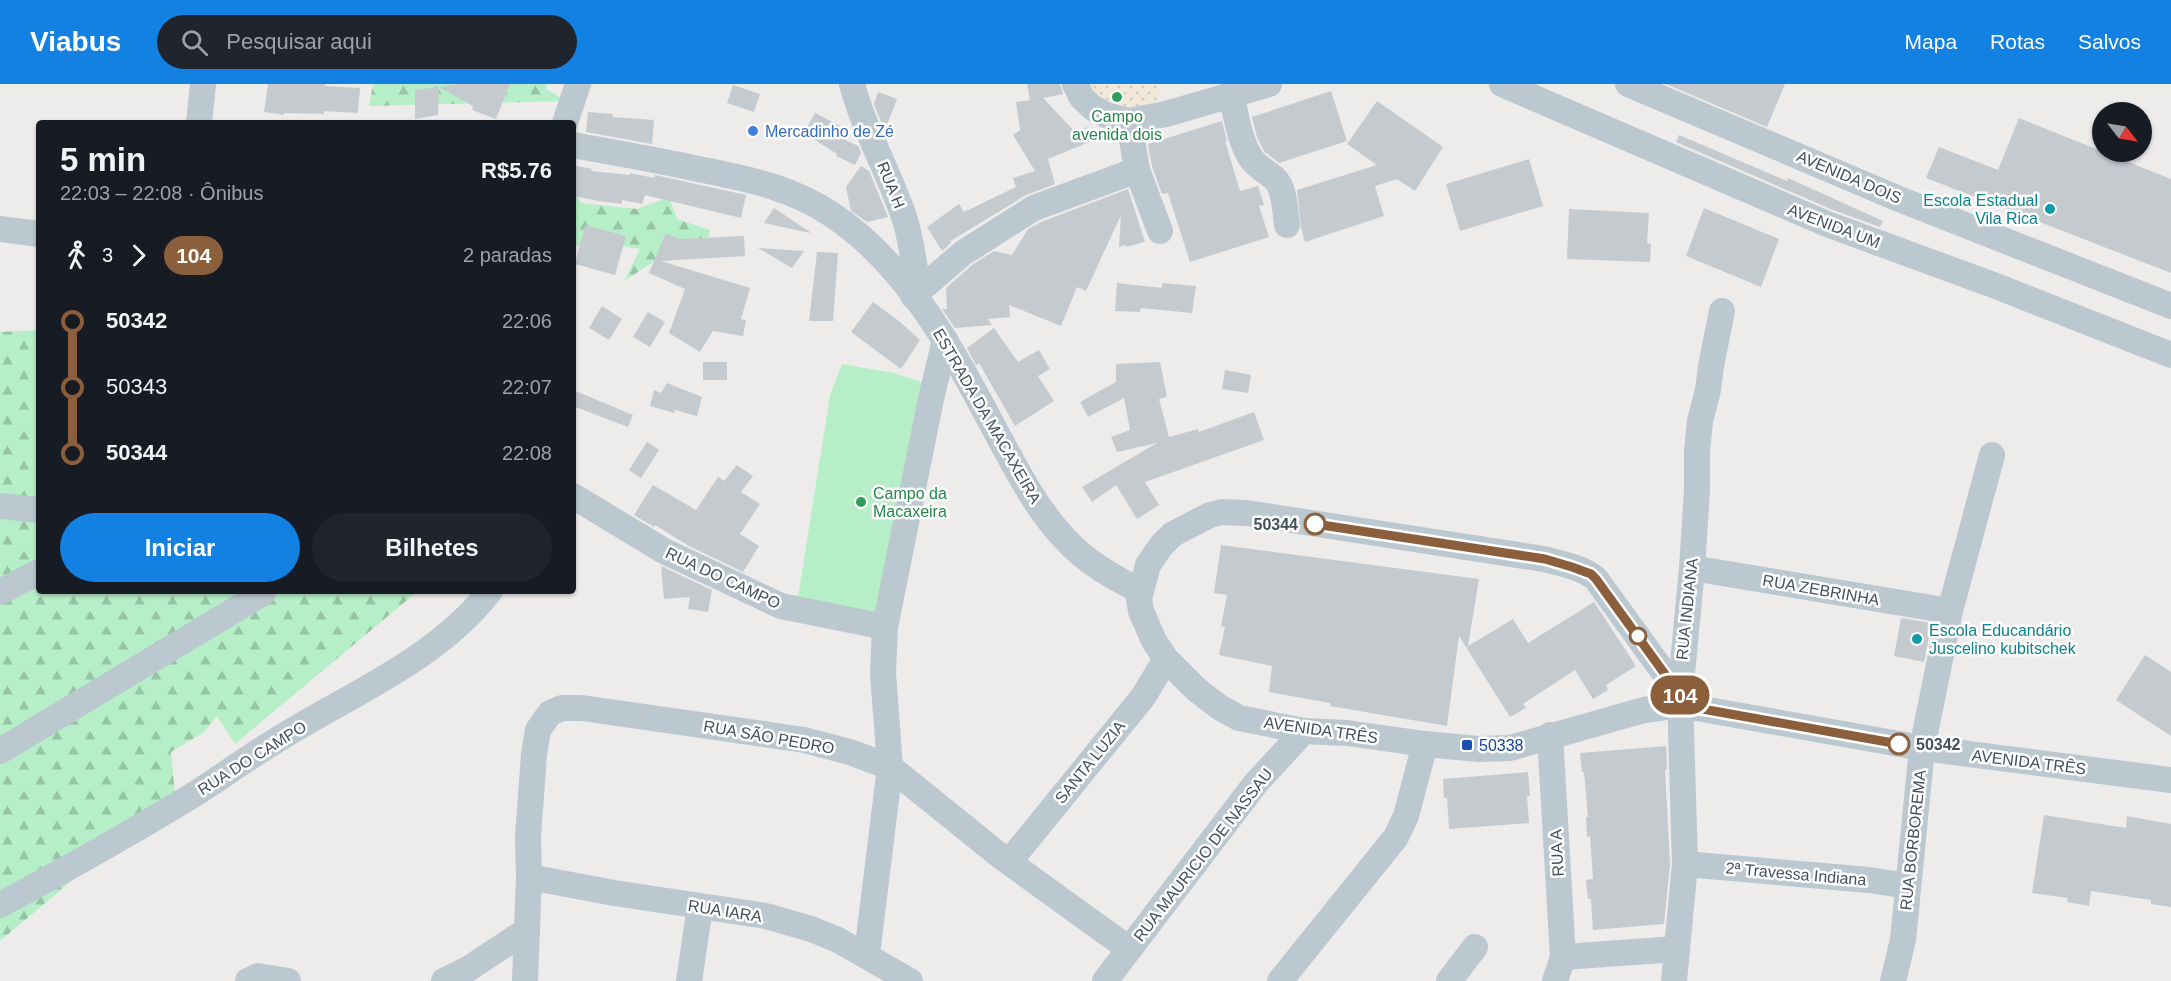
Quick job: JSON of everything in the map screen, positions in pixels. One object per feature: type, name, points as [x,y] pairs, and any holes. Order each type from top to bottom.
[{"type":"street","points":[[199,120],[203,84]]},
{"type":"street","points":[[566,120],[578,84]]},
{"type":"street","name":"RUA H","points":[[852,84],[857,104],[890,179],[905,220],[916,293]]},
{"type":"street","points":[[1075,84],[1082,98],[1093,108],[1106,115],[1129,121],[1166,114],[1231,93],[1269,84]]},
{"type":"street","name":"AVENIDA UM","points":[[1502,84],[1650,150],[1827,224],[1996,286],[2171,355]]},
{"type":"street","name":"AVENIDA DOIS","points":[[1628,84],[1899,199],[2171,306]]},
{"type":"street","points":[[1231,93],[1243,142],[1249,156],[1275,179],[1280,188],[1287,225]]},
{"type":"street","points":[[1129,121],[1137,170],[1160,231]]},
{"type":"street","name":"ESTRADA DA MACAXEIRA","points":[[576,146],[773,186],[829,214],[852,230],[916,293],[945,340],[1029,492],[1046,517],[1088,561],[1140,591]]},
{"type":"street","points":[[916,293],[963,253],[1034,208],[1137,170]]},
{"type":"street","points":[[0,229],[36,234]]},
{"type":"street","name":"RUA INDIANA","points":[[1674,981],[1685,864],[1680,700],[1692,568],[1700,421],[1722,311]]},
{"type":"street","points":[[867,954],[890,767],[883,673],[885,627],[945,340]]},
{"type":"street","name":"RUA BORBOREMA","points":[[1893,981],[1903,940],[1922,748],[1950,611],[1992,455]]},
{"type":"street","name":"RUA DO CAMPO","points":[[576,498],[664,551],[773,603],[807,613],[885,627]]},
{"type":"street","points":[[0,506],[36,510]]},
{"type":"street","name":"AVENIDA TRÊS","points":[[1680,700],[1596,579],[1591,574],[1545,559],[1246,513],[1222,512],[1210,515],[1173,534],[1161,546],[1148,565],[1140,591],[1142,611],[1154,641],[1166,659],[1196,688],[1239,718],[1304,731],[1347,733],[1479,749],[1510,748],[1680,700],[1922,748],[2171,780]]},
{"type":"street","name":"RUA ZEBRINHA","points":[[1692,568],[1950,611]]},
{"type":"street","points":[[0,592],[36,574]]},
{"type":"street","points":[[0,751],[261,594]]},
{"type":"street","name":"RUA DO CAMPO","points":[[0,905],[89,857],[199,792],[283,736],[346,702],[396,670],[473,613],[488,594]]},
{"type":"street","name":"SANTA LUZIA","points":[[1009,862],[1143,697],[1166,659]]},
{"type":"street","name":"RUA SÃO PEDRO","points":[[529,877],[528,837],[538,730],[550,713],[562,708],[582,708],[804,740],[850,752],[890,767],[1009,862],[1129,949]]},
{"type":"street","name":"RUA MAURICIO DE NASSAU","points":[[1105,981],[1256,783],[1304,731]]},
{"type":"street","name":"RUA A","points":[[1550,735],[1559,969]]},
{"type":"street","points":[[1280,981],[1396,837],[1406,816],[1425,744]]},
{"type":"street","name":"2ª Travessa Indiana","points":[[1685,864],[1869,880],[1908,886]]},
{"type":"street","points":[[525,981],[529,877]]},
{"type":"street","name":"RUA IARA","points":[[529,877],[699,907],[766,916],[811,929],[838,940],[867,954],[906,980]]},
{"type":"street","points":[[689,981],[699,907]]},
{"type":"street","points":[[444,981],[468,969],[526,930]]},
{"type":"street","points":[[1449,981],[1475,947]]},
{"type":"street","points":[[1559,969],[1677,949]]},
{"type":"street","points":[[248,981],[258,976],[288,981]]},
{"type":"green space","points":[[373,84],[547,84],[546,89],[566,101],[369,106]]},
{"type":"green space","points":[[576,195],[581,203],[637,209],[669,197],[677,219],[710,230],[705,251],[656,260],[624,281],[640,249],[613,244],[576,246]]},
{"type":"green space","points":[[36,330],[36,594],[414,594],[235,744],[217,716],[204,732],[171,752],[175,794],[0,941],[0,332]]},
{"type":"green space","name":"Campo da Macaxeira","points":[[842,364],[894,373],[933,386],[883,624],[796,610],[830,395]]},
{"type":"sand","name":"Campo avenida dois","points":[[1067,84],[1160,84],[1159,106],[1121,119]]},
{"type":"building","points":[[268,84],[325,84],[325,86],[360,88],[358,113],[324,111],[324,114],[284,113],[284,115],[264,112]]},
{"type":"building","points":[[458,84],[510,84],[496,119],[472,110],[473,106],[439,87]]},
{"type":"building","points":[[1027,84],[1060,84],[1063,94],[1043,98],[1075,132],[1088,127],[1094,140],[1048,159],[1055,184],[1026,195],[949,242],[952,242],[942,251],[927,227],[959,204],[964,212],[1016,187],[1013,178],[1035,171],[1013,135],[1020,130],[1016,102],[1030,100]]},
{"type":"building","points":[[1666,84],[1785,84],[1767,127]]},
{"type":"building","points":[[733,85],[760,94],[754,112],[727,103]]},
{"type":"building","points":[[439,87],[438,115],[415,119],[415,90]]},
{"type":"building","points":[[1331,91],[1347,141],[1279,163],[1264,151],[1257,137],[1252,117]]},
{"type":"building","points":[[878,92],[897,99],[887,125],[881,122],[874,104]]},
{"type":"building","points":[[1377,101],[1443,147],[1415,191],[1397,179],[1375,186],[1384,216],[1305,242],[1301,228],[1297,190],[1377,165],[1347,144]]},
{"type":"building","points":[[588,112],[613,114],[612,117],[654,120],[652,144],[586,132]]},
{"type":"building","points":[[815,113],[842,127],[837,136],[858,146],[861,153],[855,165],[836,156],[837,154],[804,133]]},
{"type":"building","points":[[2019,118],[2092,147],[2092,162],[2129,162],[2171,179],[2171,273],[1926,178],[1939,147],[1998,170]]},
{"type":"building","points":[[1222,121],[1227,141],[1225,141],[1240,191],[1258,186],[1264,205],[1259,206],[1269,237],[1190,262],[1168,193],[1162,194],[1152,166],[1148,144]]},
{"type":"building","points":[[1679,135],[1787,181],[1788,178],[1883,221],[1880,227],[1833,210],[1676,142]]},
{"type":"building","points":[[1529,159],[1543,206],[1460,231],[1446,184]]},
{"type":"building","points":[[576,166],[592,169],[591,171],[630,175],[630,173],[654,178],[655,175],[746,195],[741,218],[645,195],[642,204],[622,200],[622,204],[576,197]]},
{"type":"building","points":[[861,166],[869,171],[888,217],[867,222],[851,211],[846,187]]},
{"type":"building","points":[[1128,189],[1145,242],[1119,247],[1121,215],[1086,291],[1077,287],[1061,326],[1009,305],[1010,317],[988,319],[992,325],[955,328],[942,309],[947,309],[946,288],[972,265],[994,251],[1012,255],[1028,229]]},
{"type":"building","points":[[774,208],[810,232],[810,233],[764,223]]},
{"type":"building","points":[[1704,208],[1779,239],[1761,287],[1686,256]]},
{"type":"building","points":[[1569,209],[1649,213],[1647,243],[1651,244],[1650,262],[1567,259]]},
{"type":"building","points":[[585,225],[626,236],[615,275],[576,264]]},
{"type":"building","points":[[666,233],[679,239],[744,236],[745,256],[661,261],[750,288],[741,319],[746,320],[743,336],[713,331],[700,352],[669,333],[685,289],[649,273]]},
{"type":"building","points":[[758,248],[804,251],[792,268]]},
{"type":"building","points":[[817,252],[838,253],[833,321],[809,321]]},
{"type":"building","points":[[1117,283],[1162,288],[1162,283],[1196,286],[1192,313],[1141,308],[1140,312],[1115,311]]},
{"type":"building","points":[[873,302],[920,340],[901,369],[851,332]]},
{"type":"building","points":[[602,306],[622,319],[609,340],[589,328]]},
{"type":"building","points":[[648,312],[665,322],[650,347],[633,337]]},
{"type":"building","points":[[994,328],[1018,362],[1039,350],[1050,369],[1038,376],[1054,401],[1015,426],[979,363],[976,365],[967,348]]},
{"type":"building","points":[[703,362],[727,362],[727,380],[703,380]]},
{"type":"building","points":[[1160,362],[1167,397],[1159,399],[1169,437],[1198,429],[1199,432],[1254,412],[1264,440],[1145,482],[1159,505],[1137,519],[1116,485],[1092,502],[1082,487],[1157,443],[1117,452],[1111,437],[1130,430],[1124,398],[1088,417],[1080,402],[1116,382],[1116,364]]},
{"type":"building","points":[[1225,370],[1251,375],[1248,393],[1222,389]]},
{"type":"building","points":[[667,383],[702,397],[697,416],[675,410],[674,413],[650,406],[654,390],[661,393]]},
{"type":"building","points":[[576,391],[633,415],[628,427],[576,407]]},
{"type":"building","points":[[647,442],[659,450],[641,478],[629,470]]},
{"type":"building","points":[[737,465],[753,476],[741,492],[760,504],[740,534],[759,546],[743,572],[689,546],[634,515],[653,485],[696,510],[718,477],[724,481]]},
{"type":"building","points":[[1221,545],[1479,579],[1468,646],[1513,619],[1528,643],[1594,602],[1636,666],[1606,685],[1608,690],[1593,699],[1575,670],[1523,704],[1526,708],[1510,717],[1459,636],[1447,726],[1330,706],[1330,703],[1269,692],[1272,666],[1219,655],[1225,627],[1221,626],[1227,595],[1214,593]]},
{"type":"building","points":[[661,566],[712,590],[708,612],[688,609],[690,597],[664,599]]},
{"type":"building","name":"Escola Educandário Juscelino kubitschek","points":[[1901,618],[1932,623],[1924,662],[1894,656]]},
{"type":"building","points":[[2145,655],[2171,672],[2171,736],[2116,700]]},
{"type":"building","points":[[1666,746],[1667,769],[1665,770],[1670,864],[1664,924],[1593,930],[1591,899],[1588,899],[1586,880],[1593,879],[1590,836],[1587,837],[1586,817],[1588,817],[1580,753]]},
{"type":"building","points":[[1528,772],[1529,823],[1449,829],[1443,779]]},
{"type":"building","points":[[2044,815],[2126,828],[2127,816],[2171,824],[2171,907],[2151,904],[2151,900],[2091,891],[2089,906],[2067,902],[2068,898],[2032,893]]},
{"type":"bus line","name":"104","points":[[1315,524],[1545,559],[1591,574],[1680,695],[1680,705],[1899,744]]},
{"type":"place","name":"Campo avenida dois","points":[[1117,97]]},
{"type":"place","name":"Mercadinho de Zé","points":[[753,131]]},
{"type":"place","name":"Escola Estadual Vila Rica","points":[[2050,209]]},
{"type":"place","name":"Campo da Macaxeira","points":[[861,502]]},
{"type":"place","name":"50344","points":[[1315,524]]},
{"type":"place","name":"Escola Educandário Juscelino kubitschek","points":[[1917,639]]},
{"type":"place","name":"50342","points":[[1899,744]]},
{"type":"place","name":"50338","points":[[1467,745]]}]
